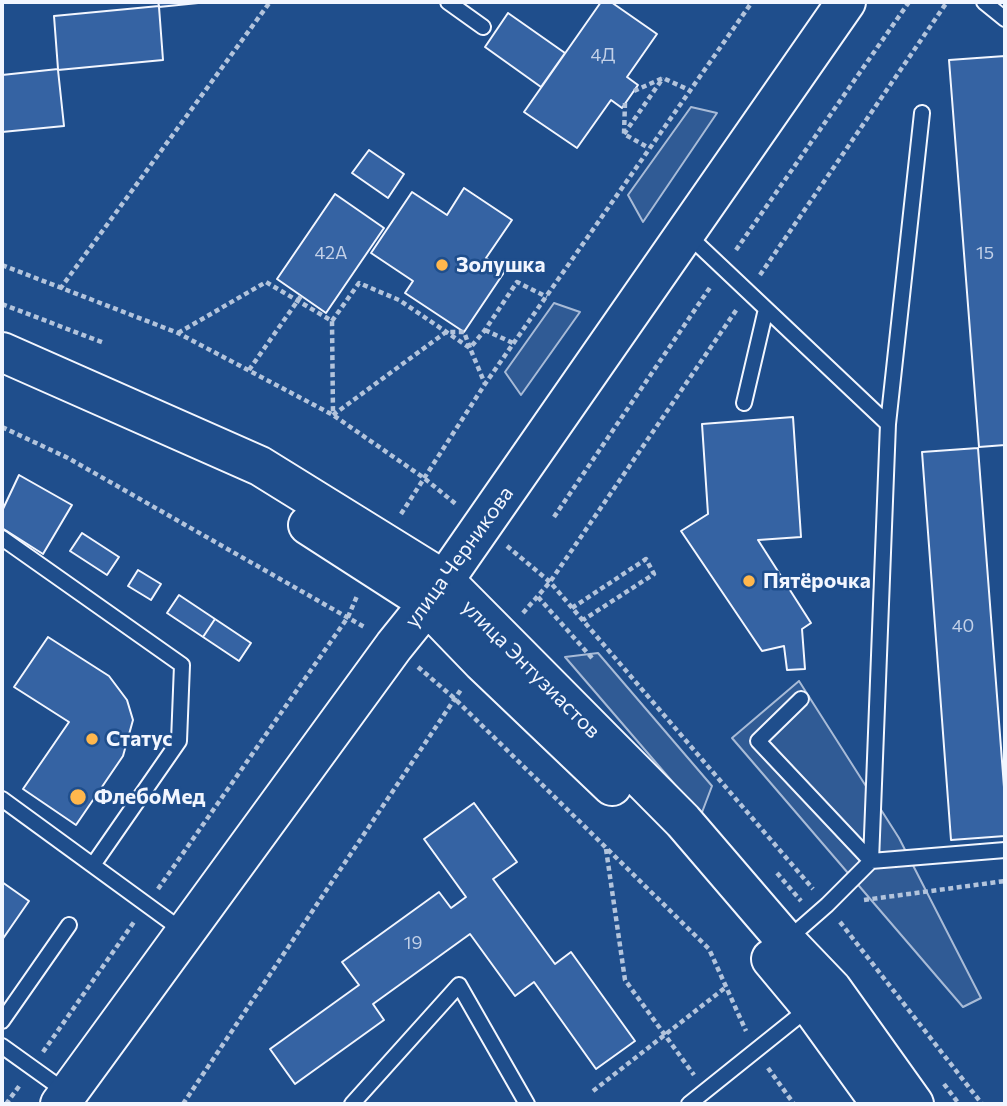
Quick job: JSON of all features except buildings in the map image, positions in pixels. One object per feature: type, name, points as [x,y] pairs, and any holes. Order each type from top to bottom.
[{"type":"street","name":"улица Черникова","points":[[476,520],[826,2]]},
{"type":"street","name":"улица Черникова","points":[[47,1090],[160,913],[374,633],[428,587],[686,233],[846,2]]},
{"type":"street","points":[[2,352],[260,466],[377,553],[428,587],[663,835],[810,1007],[881,1104]]},
{"type":"street","points":[[2,376],[248,487],[377,553]]},
{"type":"street","name":"улица Черникова","points":[[47,1090],[374,633]]},
{"type":"street","name":"улица Энтузиастов","points":[[491,651],[682,821],[786,941],[832,989],[914,1104]]},
{"type":"lane","points":[[448,2],[483,27]]},
{"type":"lane","points":[[984,2],[1005,19]]},
{"type":"lane","points":[[871,861],[888,424],[922,113]]},
{"type":"lane","points":[[686,233],[888,424]]},
{"type":"lane","points":[[744,403],[766,309]]},
{"type":"lane","points":[[2,538],[182,665],[179,741],[93,864]]},
{"type":"lane","points":[[801,699],[758,741],[871,861]]},
{"type":"lane","points":[[2,799],[160,913]]},
{"type":"lane","points":[[786,941],[871,861],[1005,850]]},
{"type":"lane","points":[[2,1021],[69,925]]},
{"type":"lane","points":[[352,1104],[458,985],[527,1104]]},
{"type":"lane","points":[[688,1104],[810,1007]]},
{"type":"lane","points":[[2,1046],[47,1090]]},
{"type":"path","points":[[60,289],[270,2]]},
{"type":"path","points":[[6,1104],[47,1090],[160,913],[374,633],[377,553],[485,384],[515,345],[752,2]]},
{"type":"path","points":[[183,1104],[454,698],[550,582],[947,2]]},
{"type":"path","points":[[634,91],[663,78],[689,90]]},
{"type":"path","points":[[624,134],[663,78]]},
{"type":"path","points":[[624,134],[625,103]]},
{"type":"path","points":[[624,134],[649,148]]},
{"type":"path","points":[[2,265],[178,332],[333,415],[424,478],[550,582],[827,905],[982,1104]]},
{"type":"path","points":[[178,332],[266,282],[300,298],[331,321]]},
{"type":"path","points":[[470,348],[517,282],[547,297]]},
{"type":"path","points":[[333,415],[331,321],[359,283],[398,300],[470,348]]},
{"type":"path","points":[[249,370],[300,298]]},
{"type":"path","points":[[2,304],[104,344]]},
{"type":"path","points":[[485,330],[515,345]]},
{"type":"path","points":[[333,415],[446,332],[464,332],[485,384]]},
{"type":"path","points":[[2,427],[68,458],[374,633],[454,698],[709,949],[754,1051],[794,1104]]},
{"type":"path","points":[[572,608],[646,559],[654,574],[583,621]]},
{"type":"path","points":[[537,597],[592,658]]},
{"type":"path","points":[[606,848],[625,980],[706,1090]]},
{"type":"path","points":[[827,905],[1005,881]]},
{"type":"path","points":[[593,1091],[726,987]]},
{"type":"shaded area","points":[[691,107],[717,113],[643,222],[628,195]]},
{"type":"shaded area","points":[[554,303],[580,312],[521,395],[505,372]]},
{"type":"shaded area","points":[[598,653],[712,786],[701,815],[565,657]]},
{"type":"shaded area","points":[[799,681],[899,838],[981,998],[963,1007],[732,738]]},
{"type":"place","name":"Золушка","points":[[442,265]]},
{"type":"place","name":"Пятёрочка","points":[[749,581]]},
{"type":"place","name":"Статус","points":[[92,739]]},
{"type":"place","name":"ФлебоМед","points":[[78,797]]}]
